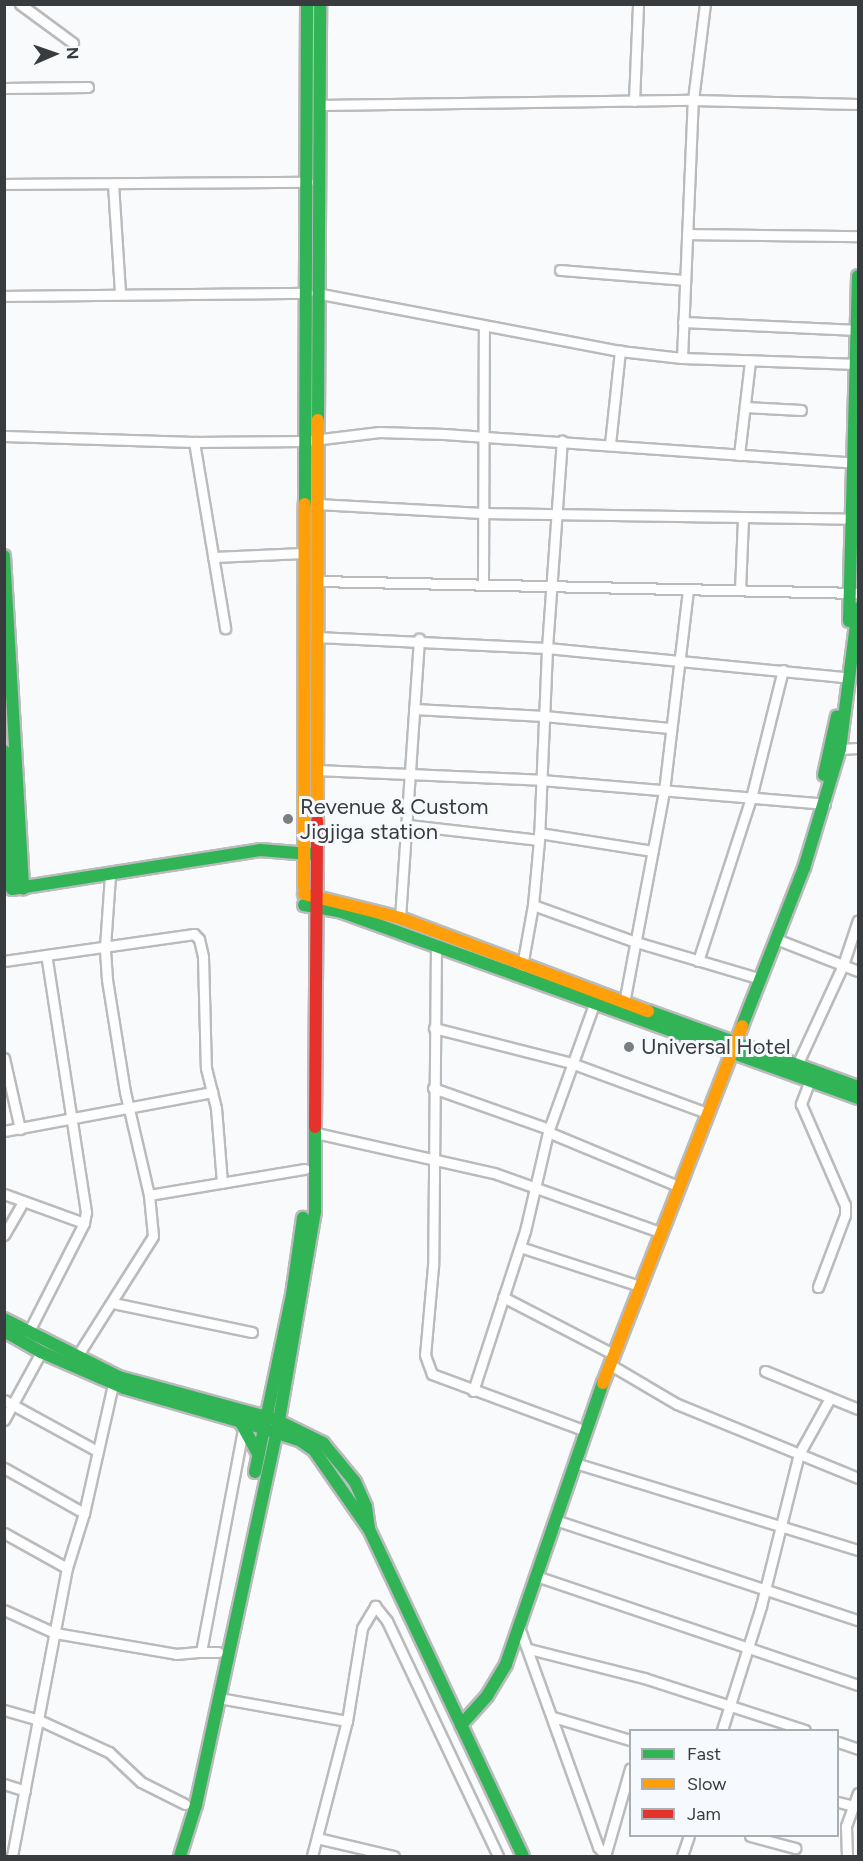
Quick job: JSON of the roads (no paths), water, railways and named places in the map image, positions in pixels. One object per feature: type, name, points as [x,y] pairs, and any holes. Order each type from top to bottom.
[{"type":"main road","points":[[307,4],[308,182],[314,293]]},
{"type":"main road","points":[[180,1857],[185,1832],[196,1805],[277,1425],[311,1251],[316,1133],[308,853],[304,553],[310,441],[320,105],[320,4]]},
{"type":"main road","points":[[461,1725],[497,1681],[519,1627],[611,1359],[725,1065],[754,977],[821,804],[851,673],[855,594],[858,276]]},
{"type":"main road","points":[[308,853],[316,770],[317,504],[310,441]]},
{"type":"main road","points":[[4,556],[13,889]]},
{"type":"main road","points":[[732,1046],[777,939],[840,748],[858,608]]},
{"type":"main road","points":[[4,751],[13,889]]},
{"type":"main road","points":[[13,889],[260,850],[308,853]]},
{"type":"main road","points":[[309,900],[400,918],[624,1003],[858,1098]]},
{"type":"main road","points":[[309,900],[594,1004],[797,1065],[858,1087]]},
{"type":"main road","points":[[185,1832],[185,1804],[294,1284],[305,1169],[309,900]]},
{"type":"main road","points":[[4,1319],[76,1358],[119,1377],[264,1423]]},
{"type":"main road","points":[[4,1331],[41,1352],[114,1384],[242,1423],[277,1425],[323,1443],[355,1482],[366,1507],[369,1529],[523,1857]]},
{"type":"main road","points":[[242,1423],[258,1455]]},
{"type":"street","points":[[20,4],[73,43]]},
{"type":"street","points":[[634,101],[638,4]]},
{"type":"street","points":[[682,358],[693,100],[705,4]]},
{"type":"street","points":[[4,87],[88,87]]},
{"type":"street","points":[[320,105],[693,100],[858,104]]},
{"type":"street","points":[[4,184],[308,182]]},
{"type":"street","points":[[113,184],[120,292]]},
{"type":"street","points":[[687,234],[858,236]]},
{"type":"street","points":[[560,270],[685,280]]},
{"type":"street","points":[[4,296],[120,292],[314,293],[620,351],[682,358],[857,363]]},
{"type":"street","points":[[683,322],[858,330]]},
{"type":"street","points":[[483,585],[481,436],[484,326]]},
{"type":"street","points":[[610,444],[620,351]]},
{"type":"street","points":[[739,455],[750,361]]},
{"type":"street","points":[[745,407],[801,410]]},
{"type":"street","points":[[4,436],[194,442],[310,441],[379,432],[610,444],[855,463]]},
{"type":"street","points":[[522,966],[533,904],[539,836],[547,648],[562,441]]},
{"type":"street","points":[[194,442],[225,628]]},
{"type":"street","points":[[317,504],[482,513],[854,519]]},
{"type":"street","points":[[740,590],[742,517]]},
{"type":"street","points":[[213,557],[304,553]]},
{"type":"street","points":[[316,581],[855,594]]},
{"type":"street","points":[[624,1003],[664,791],[669,728],[688,589]]},
{"type":"street","points":[[316,637],[419,639],[678,658],[783,670],[851,673]]},
{"type":"street","points":[[400,918],[419,639]]},
{"type":"street","points":[[698,961],[751,798],[783,670]]},
{"type":"street","points":[[414,709],[544,716],[669,728]]},
{"type":"street","points":[[840,748],[858,748]]},
{"type":"street","points":[[316,770],[410,771],[821,804]]},
{"type":"street","points":[[408,825],[539,836],[653,851]]},
{"type":"street","points":[[76,1358],[114,1304],[153,1236],[149,1195],[129,1109],[105,947],[110,875]]},
{"type":"street","points":[[533,904],[636,942],[754,977]]},
{"type":"street","points":[[797,1065],[843,965],[858,920]]},
{"type":"street","points":[[4,961],[194,933],[199,939],[206,1068],[212,1092],[222,1183]]},
{"type":"street","points":[[777,939],[858,971]]},
{"type":"street","points":[[436,945],[432,1158],[433,1266],[425,1355],[432,1374],[585,1431]]},
{"type":"street","points":[[28,1333],[84,1223],[86,1212],[69,1120],[46,955]]},
{"type":"street","points":[[473,1391],[520,1247],[549,1131],[571,1063],[594,1004]]},
{"type":"street","points":[[434,1028],[571,1063],[706,1113]]},
{"type":"street","points":[[4,1058],[20,1129]]},
{"type":"street","points":[[810,1080],[801,1104],[845,1205],[845,1215],[818,1287]]},
{"type":"street","points":[[433,1088],[549,1131],[678,1186]]},
{"type":"street","points":[[4,1131],[212,1092]]},
{"type":"street","points":[[316,1133],[432,1158],[536,1187],[660,1232]]},
{"type":"street","points":[[149,1195],[305,1169]]},
{"type":"street","points":[[4,1194],[84,1223]]},
{"type":"street","points":[[4,1235],[23,1202]]},
{"type":"street","points":[[520,1247],[639,1286]]},
{"type":"street","points":[[503,1297],[611,1359],[677,1404],[858,1478]]},
{"type":"street","points":[[114,1304],[252,1332]]},
{"type":"street","points":[[4,1420],[9,1402],[41,1352]]},
{"type":"street","points":[[765,1371],[858,1409]]},
{"type":"street","points":[[12,1857],[67,1568],[84,1513],[114,1384]]},
{"type":"street","points":[[723,1729],[766,1587],[799,1454],[830,1398]]},
{"type":"street","points":[[9,1402],[97,1451]]},
{"type":"street","points":[[201,1652],[242,1423]]},
{"type":"street","points":[[575,1463],[669,1494],[780,1524],[858,1550]]},
{"type":"street","points":[[4,1468],[84,1513]]},
{"type":"street","points":[[555,1520],[766,1587],[858,1620]]},
{"type":"street","points":[[4,1533],[67,1568]]},
{"type":"street","points":[[536,1576],[858,1685]]},
{"type":"street","points":[[312,1857],[347,1721],[362,1628],[375,1605],[387,1621],[498,1857]]},
{"type":"street","points":[[4,1610],[55,1633],[176,1654],[218,1652]]},
{"type":"street","points":[[519,1627],[598,1847],[605,1856]]},
{"type":"street","points":[[528,1650],[644,1678],[799,1729]]},
{"type":"street","points":[[219,1698],[347,1721]]},
{"type":"street","points":[[4,1710],[39,1720],[109,1752],[141,1782],[185,1804]]},
{"type":"street","points":[[553,1717],[629,1740]]},
{"type":"street","points":[[839,1743],[858,1749]]},
{"type":"street","points":[[605,1856],[629,1772]]},
{"type":"street","points":[[4,1784],[25,1791]]},
{"type":"street","points":[[839,1802],[857,1800],[846,1826],[847,1857]]},
{"type":"street","points":[[682,1857],[689,1837]]},
{"type":"street","points":[[754,1837],[795,1848]]},
{"type":"street","points":[[317,1838],[389,1856]]},
{"type":"place","name":"Revenue & Custom Jigjiga station","points":[[288,819]]},
{"type":"place","name":"Universal Hotel","points":[[629,1047]]}]
